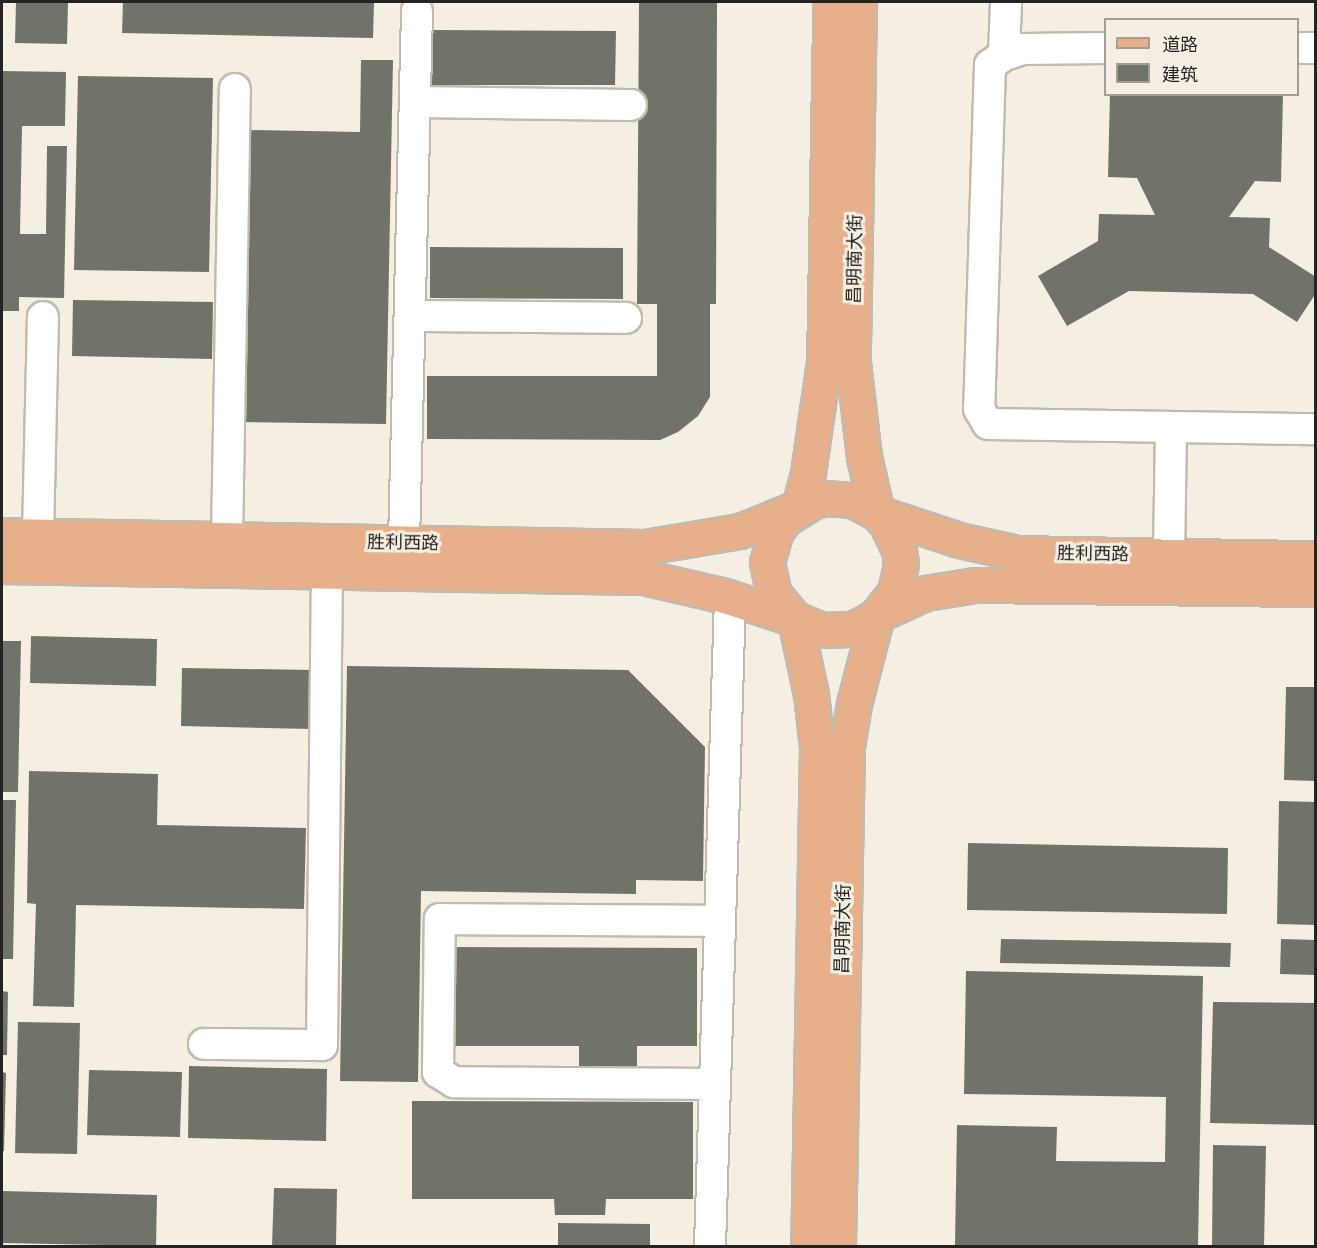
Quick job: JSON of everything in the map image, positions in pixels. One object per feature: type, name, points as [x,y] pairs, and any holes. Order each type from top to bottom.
[{"type":"main road","name":"昌明南大街","points":[[799,507],[808,473],[824,362],[830,2]]},
{"type":"main road","name":"昌明南大街","points":[[859,2],[853,363],[864,457],[877,513]]},
{"type":"main road","points":[[825,498],[853,500],[877,513],[894,536],[901,564],[895,592],[877,615],[865,623],[837,631],[822,630],[795,619],[774,594],[768,579],[767,562],[776,531],[799,507],[825,498]]},
{"type":"main road","name":"胜利西路","points":[[2,536],[645,547],[740,531],[799,507]]},
{"type":"main road","name":"胜利西路","points":[[877,513],[958,540],[1017,553],[1316,558]]},
{"type":"main road","name":"胜利西路","points":[[2,566],[644,577],[730,598],[795,619]]},
{"type":"main road","name":"胜利西路","points":[[877,615],[925,593],[975,585],[1316,589]]},
{"type":"main road","name":"昌明南大街","points":[[838,1246],[847,746],[854,704],[877,615]]},
{"type":"main road","name":"昌明南大街","points":[[795,619],[811,694],[817,747],[808,1246]]},
{"type":"lane","points":[[1004,55],[1006,2]]},
{"type":"lane","points":[[404,543],[417,11]]},
{"type":"lane","points":[[1104,48],[1023,49],[1004,55],[990,65],[979,409],[988,424],[1316,429]]},
{"type":"lane","points":[[1299,48],[1316,48]]},
{"type":"lane","points":[[227,540],[236,89]]},
{"type":"lane","points":[[415,102],[631,105]]},
{"type":"lane","points":[[410,316],[626,318]]},
{"type":"lane","points":[[38,536],[43,317]]},
{"type":"lane","points":[[1169,556],[1171,427]]},
{"type":"lane","points":[[204,1044],[322,1045],[327,572]]},
{"type":"lane","points":[[710,1246],[730,598]]},
{"type":"lane","points":[[715,1084],[454,1082],[438,1072],[440,919],[720,921]]},
{"type":"building","points":[[16,2],[68,2],[67,44],[15,43]]},
{"type":"building","points":[[123,2],[374,2],[373,38],[122,33]]},
{"type":"building","points":[[639,2],[717,2],[716,304],[710,304],[710,397],[698,416],[678,432],[660,440],[427,439],[427,376],[657,376],[657,304],[637,304]]},
{"type":"building","points":[[433,30],[616,31],[615,85],[432,85]]},
{"type":"building","points":[[361,60],[393,60],[386,424],[242,422],[247,130],[360,132]]},
{"type":"building","points":[[2,71],[66,72],[65,126],[22,126],[20,234],[46,234],[47,146],[67,146],[64,298],[19,297],[19,311],[2,311]]},
{"type":"building","points":[[78,76],[213,78],[209,272],[74,270]]},
{"type":"building","points":[[1110,96],[1283,96],[1281,182],[1255,181],[1229,217],[1270,218],[1269,247],[1316,277],[1316,293],[1297,322],[1253,294],[1129,291],[1067,326],[1038,276],[1098,241],[1099,214],[1155,215],[1137,178],[1108,177]]},
{"type":"building","points":[[430,247],[623,248],[623,299],[430,298]]},
{"type":"building","points":[[73,300],[213,302],[212,359],[72,356]]},
{"type":"building","points":[[31,636],[157,639],[156,686],[30,683]]},
{"type":"building","points":[[2,641],[21,641],[18,792],[2,792]]},
{"type":"building","points":[[347,666],[628,670],[705,747],[703,881],[636,880],[636,894],[421,891],[418,1082],[340,1081]]},
{"type":"building","points":[[182,668],[313,670],[311,729],[181,726]]},
{"type":"building","points":[[1286,687],[1316,687],[1316,781],[1284,780]]},
{"type":"building","points":[[29,771],[158,774],[157,825],[306,828],[304,909],[76,905],[74,1007],[33,1006],[36,904],[27,903]]},
{"type":"building","points":[[2,800],[16,800],[13,959],[2,959]]},
{"type":"building","points":[[1279,801],[1316,802],[1316,925],[1277,924]]},
{"type":"building","points":[[968,843],[1228,848],[1227,914],[967,910]]},
{"type":"building","points":[[1001,939],[1231,943],[1230,967],[1000,963]]},
{"type":"building","points":[[1281,939],[1316,940],[1316,975],[1280,974]]},
{"type":"building","points":[[454,947],[697,948],[697,1046],[637,1046],[637,1072],[579,1072],[579,1046],[453,1046]]},
{"type":"building","points":[[966,971],[1203,976],[1198,1246],[955,1246],[957,1125],[1057,1127],[1056,1161],[1165,1162],[1166,1097],[964,1094]]},
{"type":"building","points":[[2,991],[8,992],[7,1055],[2,1055]]},
{"type":"building","points":[[1213,1002],[1316,1003],[1316,1125],[1210,1123]]},
{"type":"building","points":[[18,1022],[80,1023],[77,1154],[15,1153]]},
{"type":"building","points":[[189,1066],[327,1069],[326,1141],[188,1138]]},
{"type":"building","points":[[89,1070],[182,1072],[180,1137],[87,1135]]},
{"type":"building","points":[[2,1072],[6,1073],[4,1151],[2,1151]]},
{"type":"building","points":[[412,1101],[693,1102],[693,1199],[606,1199],[605,1215],[555,1215],[554,1199],[412,1199]]},
{"type":"building","points":[[1213,1145],[1266,1146],[1264,1246],[1212,1246]]},
{"type":"building","points":[[274,1188],[337,1189],[336,1246],[272,1246]]},
{"type":"building","points":[[2,1191],[157,1195],[156,1246],[2,1243]]},
{"type":"building","points":[[558,1223],[650,1224],[650,1246],[558,1246]]}]
